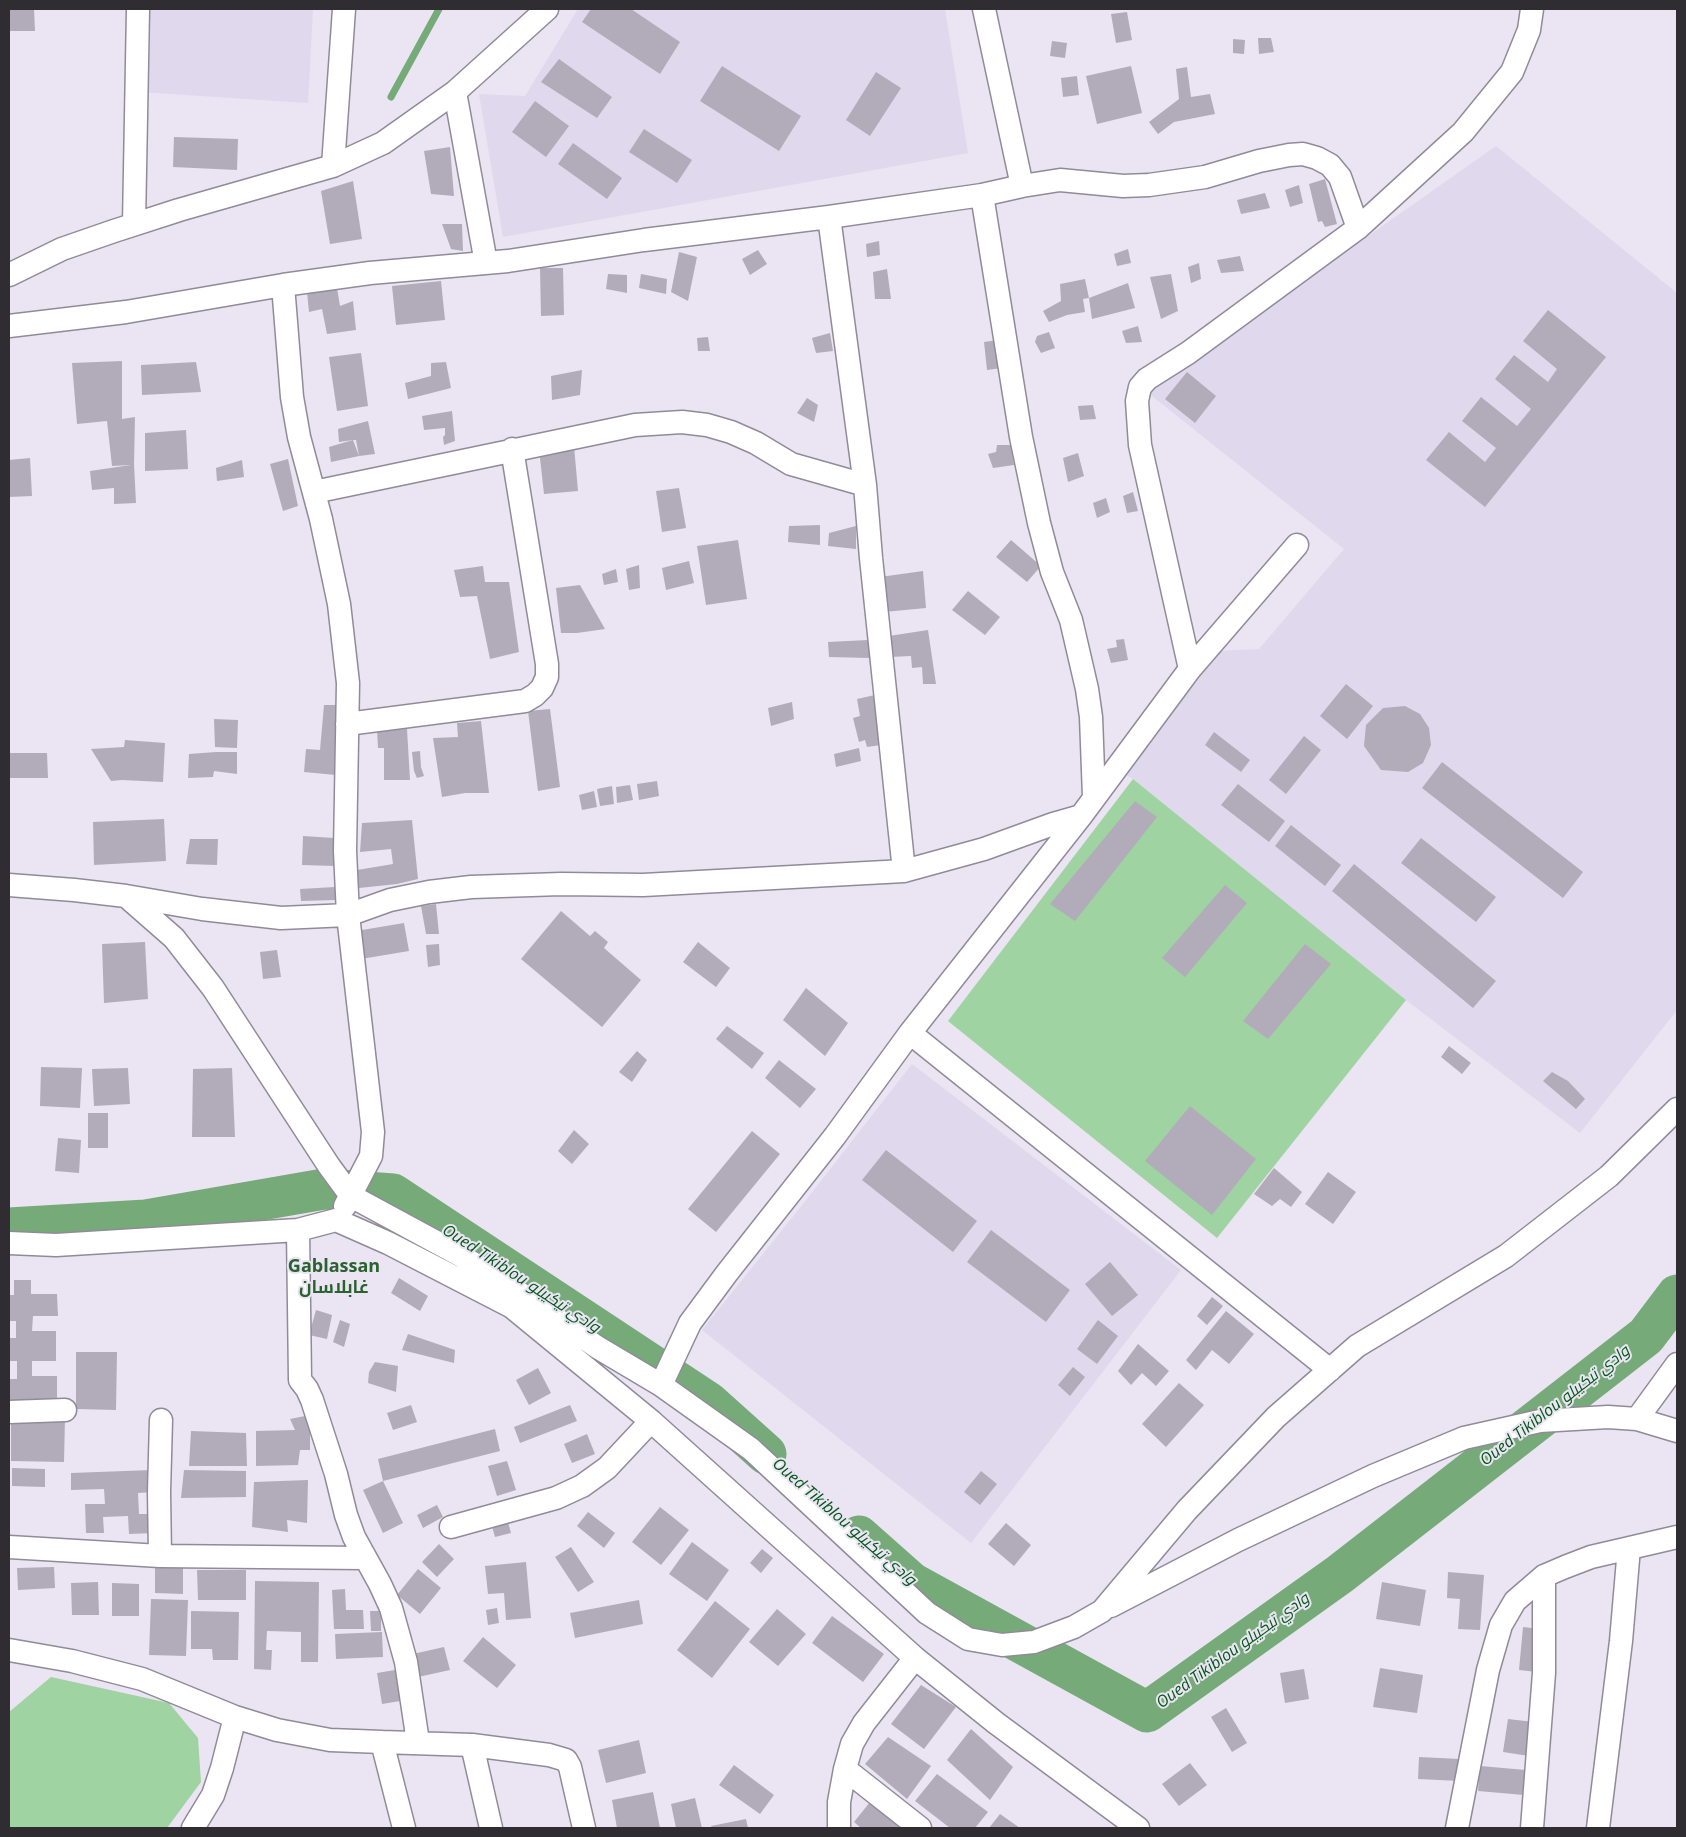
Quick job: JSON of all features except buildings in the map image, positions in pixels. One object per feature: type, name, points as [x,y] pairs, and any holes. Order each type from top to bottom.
[{"type":"street","points":[[134,224],[138,9]]},
{"type":"street","points":[[333,166],[344,9]]},
{"type":"street","points":[[9,275],[62,249],[179,210],[333,166],[383,143],[455,92],[546,9]]},
{"type":"street","points":[[984,9],[1022,186]]},
{"type":"street","points":[[1190,670],[1140,445],[1137,401],[1140,387],[1147,378],[1188,354],[1358,228],[1463,132],[1512,72],[1529,30],[1532,9]]},
{"type":"street","points":[[455,92],[486,263]]},
{"type":"street","points":[[9,326],[126,312],[283,285],[370,273],[508,261],[644,240],[829,217],[982,195],[1060,180],[1123,186],[1149,185],[1205,177],[1259,161],[1288,155],[1303,154],[1318,158],[1330,165],[1340,177],[1358,228]]},
{"type":"street","points":[[982,195],[1022,437],[1039,523],[1052,572],[1071,620],[1088,689],[1094,797]]},
{"type":"street","points":[[829,217],[865,485],[870,558],[904,871]]},
{"type":"street","points":[[283,285],[292,397],[299,437],[314,492],[339,604],[348,683],[345,851],[348,915],[373,1132],[371,1156],[351,1196],[336,1220]]},
{"type":"street","points":[[314,492],[512,449],[635,425],[682,422],[707,425],[731,432],[756,443],[791,464],[865,485]]},
{"type":"street","points":[[347,724],[525,700],[535,695],[542,688],[547,677],[547,664],[512,449]]},
{"type":"street","points":[[661,1385],[690,1323],[727,1273],[835,1136],[910,1033],[1081,816],[1190,670],[1297,545]]},
{"type":"street","points":[[9,885],[126,896],[202,909],[281,918],[348,915],[390,900],[429,892],[470,887],[561,884],[643,885],[904,871],[984,849],[1081,816]]},
{"type":"street","points":[[126,896],[174,938],[213,988],[351,1196],[460,1255],[508,1285],[597,1347],[661,1385],[751,1449],[927,1613],[968,1639],[1002,1645],[1034,1642],[1074,1627],[1247,1536],[1373,1476],[1464,1438],[1540,1421],[1608,1417],[1637,1419],[1677,1431]]},
{"type":"street","points":[[910,1033],[1330,1370]]},
{"type":"street","points":[[1102,1611],[1186,1510],[1276,1417],[1357,1346],[1506,1256],[1609,1176],[1677,1109]]},
{"type":"street","points":[[9,1243],[56,1245],[298,1230],[336,1220],[388,1244],[512,1307],[652,1420],[915,1658],[996,1723],[1138,1828]]},
{"type":"street","points":[[298,1230],[300,1380],[312,1400],[354,1537],[384,1592],[396,1626],[406,1662],[418,1742]]},
{"type":"street","points":[[1637,1419],[1677,1364]]},
{"type":"street","points":[[9,1412],[65,1410]]},
{"type":"street","points":[[160,1556],[161,1420]]},
{"type":"street","points":[[452,1527],[556,1498],[582,1486],[607,1468],[652,1420]]},
{"type":"street","points":[[1457,1828],[1488,1670],[1500,1625],[1515,1601],[1544,1576],[1591,1558],[1677,1537]]},
{"type":"street","points":[[9,1547],[160,1556],[364,1558]]},
{"type":"street","points":[[1598,1828],[1621,1641],[1629,1548]]},
{"type":"street","points":[[1532,1828],[1544,1672],[1544,1576]]},
{"type":"street","points":[[9,1650],[72,1660],[142,1678],[235,1717],[277,1730],[330,1740],[472,1745],[549,1755],[566,1760],[570,1767],[584,1828]]},
{"type":"street","points":[[839,1828],[839,1802],[852,1744],[864,1724],[915,1658]]},
{"type":"street","points":[[193,1828],[213,1795],[235,1717]]},
{"type":"street","points":[[382,1742],[404,1828]]},
{"type":"street","points":[[472,1745],[491,1828]]},
{"type":"street","points":[[845,1769],[920,1828]]},
{"type":"shaded area","points":[[143,9],[313,9],[308,103],[140,92]]},
{"type":"shaded area","points":[[578,9],[945,9],[968,153],[503,237],[479,94],[525,96]]},
{"type":"shaded area","points":[[1496,146],[1677,293],[1677,1010],[1580,1133],[1406,1000],[1133,779],[1123,773],[1217,651],[1259,649],[1344,549],[1147,392]]},
{"type":"shaded area","points":[[912,1064],[1181,1270],[971,1543],[702,1330]]},
{"type":"green space","points":[[1133,779],[1406,1000],[1217,1238],[948,1021]]},
{"type":"green space","points":[[51,1677],[169,1703],[198,1738],[201,1782],[167,1828],[9,1828],[9,1712]]},
{"type":"waterway","points":[[391,97],[439,9]]},
{"type":"waterway","name":"Oued Tikiblou وادي تيكيبلو","points":[[9,1228],[146,1220],[324,1189],[393,1194],[708,1402],[766,1454]]},
{"type":"waterway","name":"Oued Tikiblou وادي تيكيبلو","points":[[859,1536],[912,1583],[1147,1712],[1340,1574],[1646,1336],[1677,1295]]},
{"type":"district","name":"Gablassan غابلاسان","points":[[334,1277]]}]
